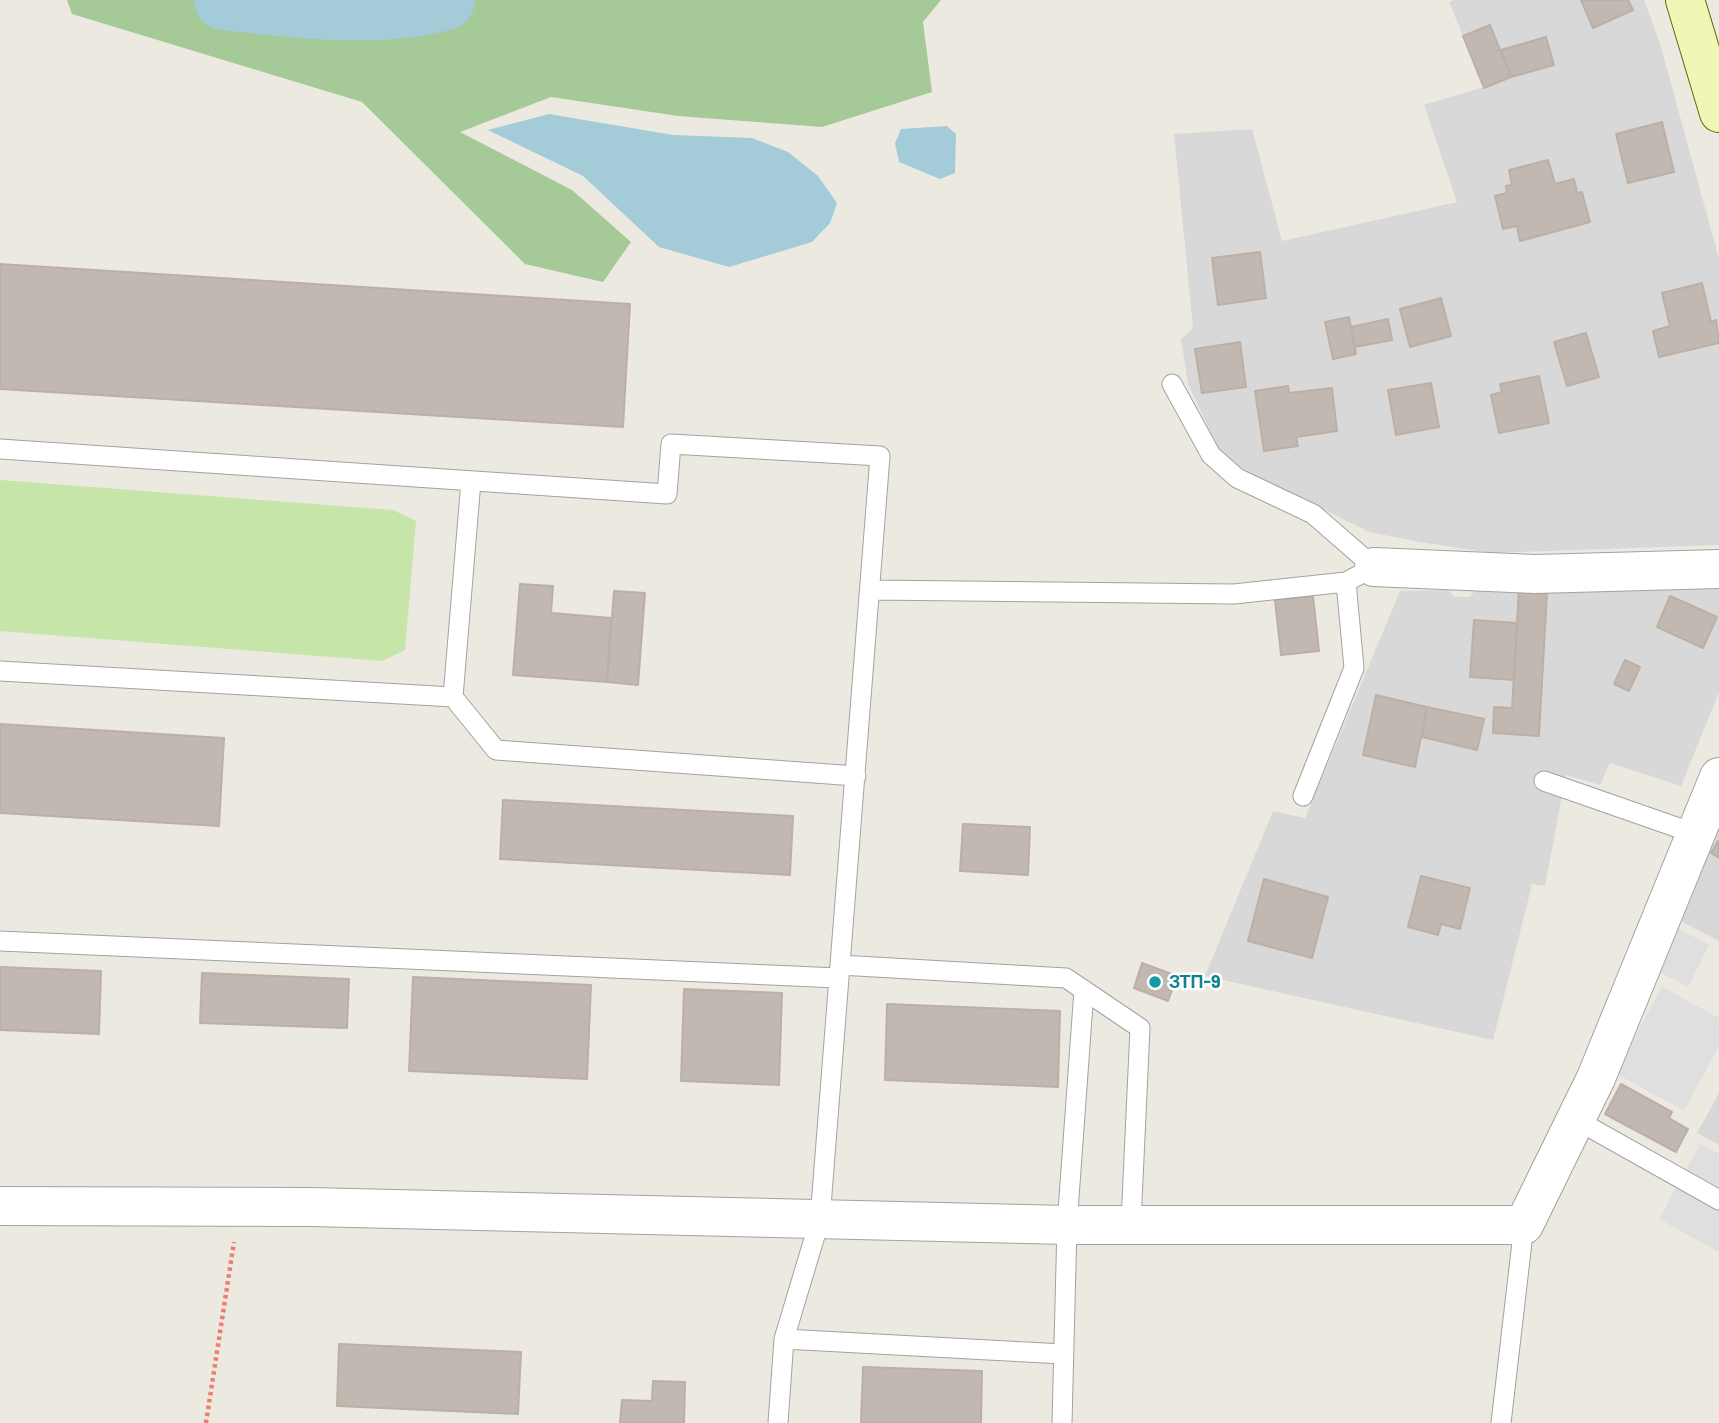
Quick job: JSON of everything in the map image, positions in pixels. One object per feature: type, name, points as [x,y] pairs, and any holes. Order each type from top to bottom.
[{"type":"street","points":[[1685,0],[1719,113]]},
{"type":"street","points":[[1360,575],[1719,569]]},
{"type":"street","points":[[0,1206],[240,1206],[1068,1225],[1524,1225],[1606,1054],[1719,777]]},
{"type":"lane","points":[[1172,384],[1212,455],[1237,478],[1313,514],[1360,575],[1354,668],[1303,796]]},
{"type":"lane","points":[[0,449],[667,494],[671,444],[880,456],[872,590],[820,1219],[784,1339],[778,1423]]},
{"type":"lane","points":[[471,481],[453,697],[496,750],[856,776]]},
{"type":"lane","points":[[872,590],[1234,594],[1360,575]]},
{"type":"lane","points":[[0,671],[453,697]]},
{"type":"lane","points":[[1544,781],[1696,834]]},
{"type":"lane","points":[[0,942],[1066,978],[1140,1028],[1131,1223]]},
{"type":"lane","points":[[1062,1423],[1068,1225],[1084,990]]},
{"type":"lane","points":[[1575,1119],[1719,1200]]},
{"type":"lane","points":[[1502,1423],[1524,1225]]},
{"type":"lane","points":[[784,1339],[1063,1354]]},
{"type":"path","points":[[206,1423],[240,1206]]},
{"type":"shaded area","points":[[1644,0],[1660,43],[1719,259],[1719,545],[1491,553],[1369,532],[1236,466],[1217,446],[1188,384],[1181,339],[1193,328],[1174,134],[1252,129],[1282,241],[1457,202],[1424,105],[1484,87],[1449,2]]},
{"type":"shaded area","points":[[1719,587],[1719,692],[1681,786],[1610,763],[1600,785],[1566,775],[1545,886],[1532,884],[1493,1040],[1205,976],[1273,811],[1305,818],[1400,591],[1448,590],[1455,597],[1470,597],[1475,590]]},
{"type":"shaded area","points":[[1719,822],[1719,941],[1673,917]]},
{"type":"shaded area","points":[[1672,925],[1709,945],[1688,987],[1650,967]]},
{"type":"shaded area","points":[[1662,987],[1719,1018],[1719,1046],[1684,1111],[1615,1073]]},
{"type":"shaded area","points":[[1719,1093],[1719,1145],[1697,1133]]},
{"type":"shaded area","points":[[1700,1144],[1719,1154],[1719,1252],[1659,1219]]},
{"type":"green space","points":[[67,0],[941,0],[923,22],[932,92],[822,127],[678,116],[551,97],[460,132],[572,190],[631,242],[603,282],[525,264],[362,102],[72,14]]},
{"type":"green space","points":[[0,480],[393,510],[416,521],[405,650],[382,661],[0,631]]},
{"type":"water","points":[[549,114],[673,135],[752,138],[788,152],[818,176],[837,203],[830,223],[812,242],[729,267],[659,247],[583,176],[488,130]]},
{"type":"water","points":[[947,126],[956,134],[955,173],[940,179],[899,162],[895,143],[901,129]]},
{"type":"building","points":[[1581,0],[1628,0],[1633,10],[1593,28]]},
{"type":"building","points":[[1490,25],[1511,77],[1484,88],[1463,36]]},
{"type":"building","points":[[1546,37],[1554,65],[1511,77],[1501,50]]},
{"type":"building","points":[[1662,122],[1674,172],[1628,183],[1616,134]]},
{"type":"building","points":[[1548,160],[1555,184],[1574,179],[1577,193],[1582,192],[1590,222],[1520,241],[1517,226],[1503,229],[1495,196],[1507,193],[1506,186],[1512,185],[1509,170]]},
{"type":"building","points":[[1260,252],[1266,298],[1218,305],[1212,258]]},
{"type":"building","points":[[0,264],[630,304],[623,427],[0,389]]},
{"type":"building","points":[[1702,283],[1711,322],[1716,320],[1719,343],[1659,357],[1653,331],[1670,326],[1662,293]]},
{"type":"building","points":[[1441,298],[1451,336],[1410,347],[1400,309]]},
{"type":"building","points":[[1349,317],[1356,354],[1333,359],[1325,322]]},
{"type":"building","points":[[1388,319],[1392,340],[1355,347],[1351,327]]},
{"type":"building","points":[[1586,333],[1599,377],[1567,386],[1554,342]]},
{"type":"building","points":[[1240,342],[1246,387],[1202,393],[1195,349]]},
{"type":"building","points":[[1539,376],[1549,423],[1499,433],[1491,395],[1502,392],[1500,384]]},
{"type":"building","points":[[1431,383],[1439,427],[1396,435],[1388,390]]},
{"type":"building","points":[[1288,386],[1289,393],[1332,388],[1337,431],[1296,437],[1298,446],[1264,451],[1255,391]]},
{"type":"building","points":[[520,584],[553,586],[551,613],[611,618],[607,682],[513,675]]},
{"type":"building","points":[[1519,590],[1547,592],[1539,736],[1493,733],[1494,707],[1512,708]]},
{"type":"building","points":[[614,591],[645,593],[638,685],[607,682]]},
{"type":"building","points":[[1313,596],[1319,651],[1281,655],[1275,600]]},
{"type":"building","points":[[1670,596],[1717,617],[1703,648],[1657,627]]},
{"type":"building","points":[[1474,620],[1517,623],[1514,680],[1470,677]]},
{"type":"building","points":[[1625,660],[1640,667],[1629,691],[1614,684]]},
{"type":"building","points":[[1376,695],[1427,707],[1415,767],[1363,755]]},
{"type":"building","points":[[1427,707],[1484,719],[1477,750],[1422,737]]},
{"type":"building","points":[[0,724],[224,738],[219,826],[0,813]]},
{"type":"building","points":[[503,800],[793,816],[790,875],[500,859]]},
{"type":"building","points":[[963,824],[1030,827],[1028,875],[960,871]]},
{"type":"building","points":[[1719,842],[1719,858],[1711,853]]},
{"type":"building","points":[[1421,876],[1470,888],[1460,929],[1441,924],[1438,935],[1408,927]]},
{"type":"building","points":[[1264,879],[1328,897],[1312,958],[1248,941]]},
{"type":"building","name":"ЗТП-9","points":[[1142,963],[1177,976],[1168,1001],[1134,988]]},
{"type":"building","points":[[0,967],[101,971],[99,1034],[0,1030]]},
{"type":"building","points":[[202,973],[349,979],[347,1028],[200,1023]]},
{"type":"building","points":[[413,977],[591,985],[587,1079],[409,1071]]},
{"type":"building","points":[[684,989],[782,993],[779,1085],[681,1081]]},
{"type":"building","points":[[887,1004],[1060,1011],[1058,1087],[885,1080]]},
{"type":"building","points":[[1621,1084],[1672,1112],[1669,1118],[1688,1129],[1676,1152],[1605,1114]]},
{"type":"building","points":[[339,1344],[521,1352],[518,1414],[337,1406]]},
{"type":"building","points":[[863,1367],[982,1371],[981,1423],[861,1423]]},
{"type":"building","points":[[653,1381],[685,1382],[684,1423],[620,1423],[622,1400],[652,1401]]},
{"type":"waterway","points":[[224,0],[336,10],[393,9],[445,0]]},
{"type":"place","name":"ЗТП-9","points":[[1155,982]]}]
